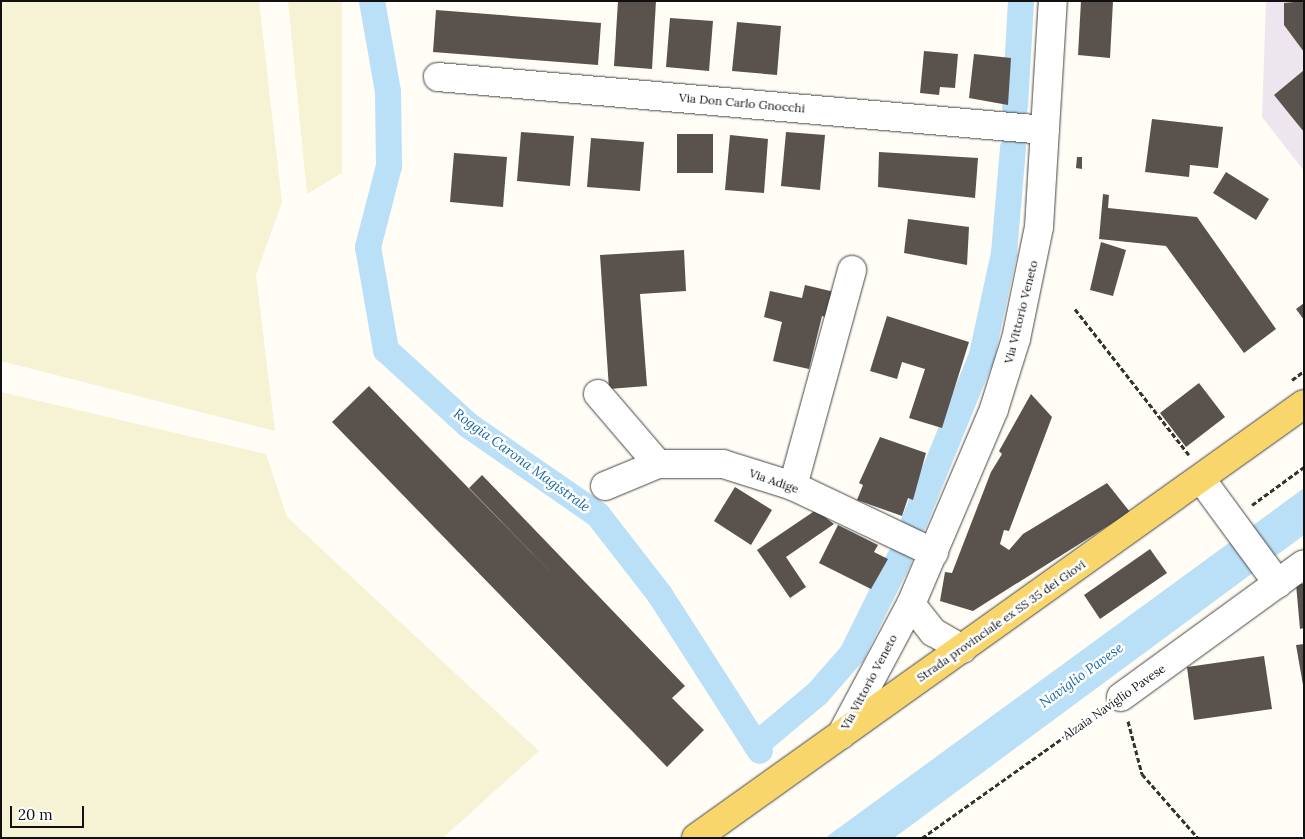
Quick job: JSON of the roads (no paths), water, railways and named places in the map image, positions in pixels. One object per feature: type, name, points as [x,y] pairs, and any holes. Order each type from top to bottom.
[{"type":"main road","name":"Strada provinciale ex SS 35 dei Giovi","points":[[696,838],[1304,404]]},
{"type":"street","name":"Via Vittorio Veneto","points":[[841,735],[911,604],[934,553],[994,409],[1016,339],[1035,255],[1053,1]]},
{"type":"street","name":"Via Don Carlo Gnocchi","points":[[438,77],[1045,130]]},
{"type":"street","points":[[793,486],[852,270]]},
{"type":"street","points":[[598,394],[658,464]]},
{"type":"street","name":"Via Adige","points":[[605,486],[658,464],[723,464],[793,486],[934,553]]},
{"type":"street","points":[[1201,479],[1274,578]]},
{"type":"street","name":"Alzaia Naviglio Pavese","points":[[1121,698],[1274,578],[1304,564]]},
{"type":"street","points":[[911,604],[933,632],[962,649]]},
{"type":"water","name":"Naviglio Pavese","points":[[1304,488],[1304,535],[894,838],[825,838]]},
{"type":"waterway","name":"Roggia Carona Magistrale","points":[[372,1],[388,92],[389,166],[368,247],[386,350],[468,425],[598,515],[660,595],[760,751]]},
{"type":"waterway","points":[[1015,106],[1021,1]]},
{"type":"waterway","points":[[914,522],[982,355],[1004,253],[1013,147]]},
{"type":"waterway","points":[[756,745],[818,693],[852,654],[899,559]]}]
